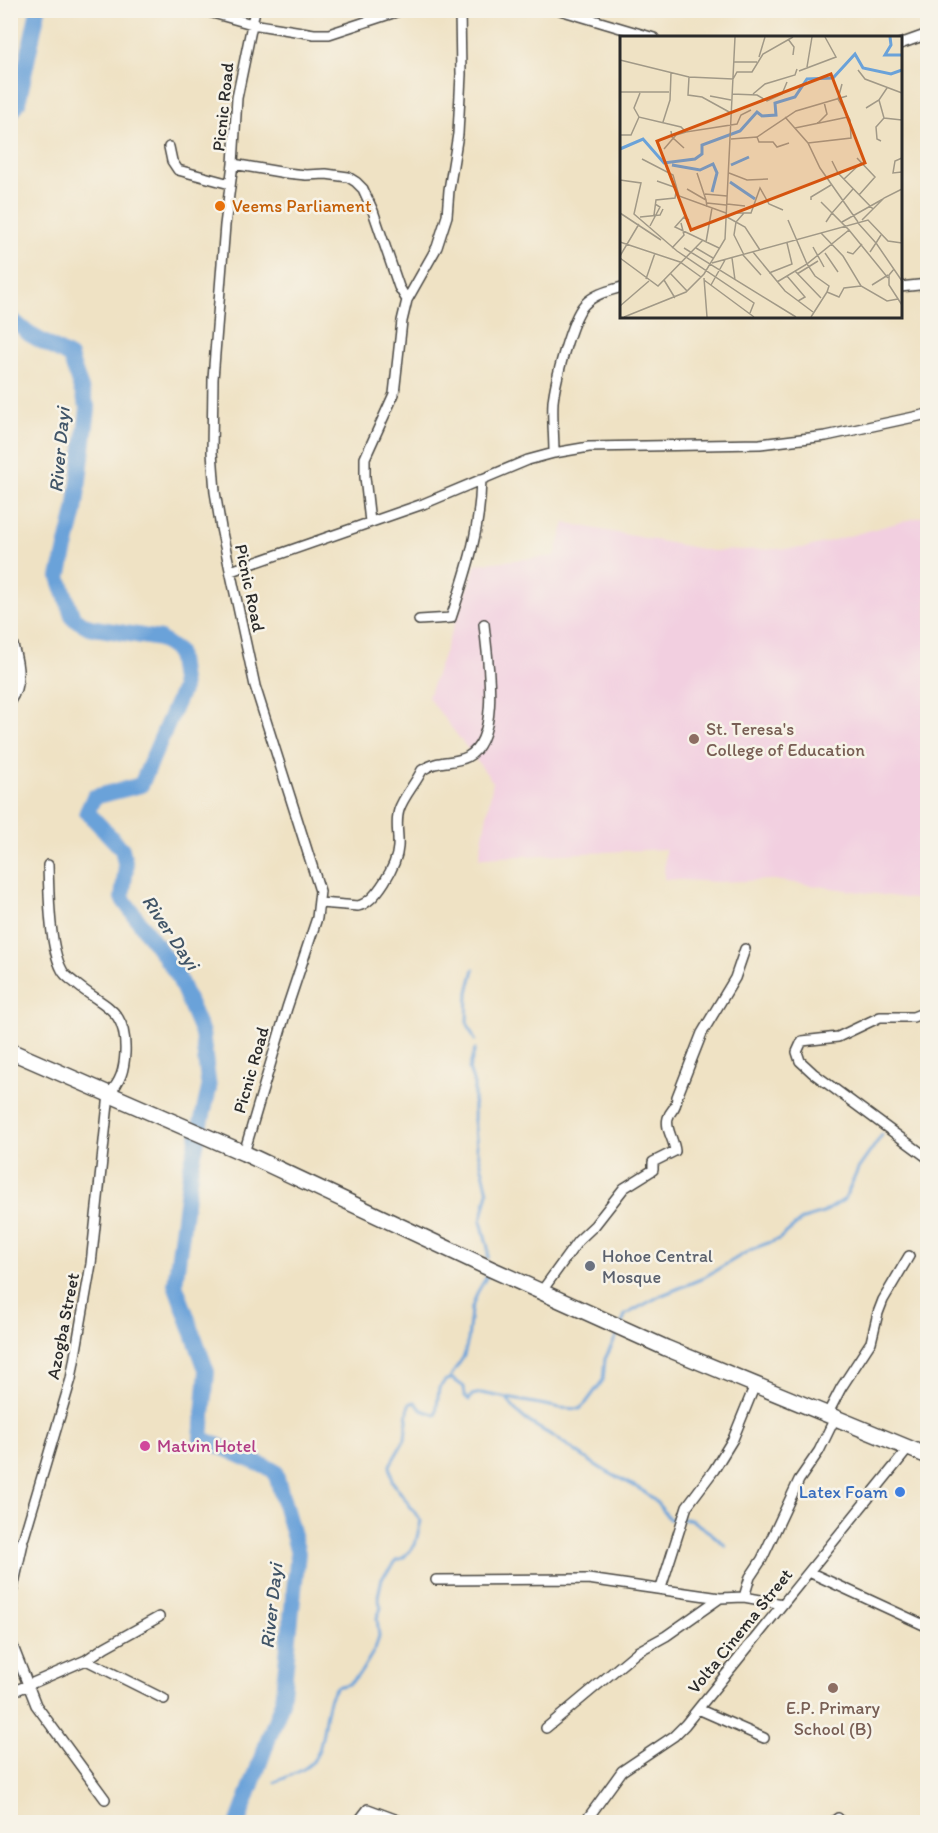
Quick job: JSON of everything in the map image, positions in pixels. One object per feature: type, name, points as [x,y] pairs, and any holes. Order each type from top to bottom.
[{"type":"highway","points":[[10,1051],[244,1153],[542,1292],[755,1385],[927,1456]]},
{"type":"street","points":[[202,10],[252,24],[314,34],[329,34],[402,10]]},
{"type":"street","name":"Picnic Road","points":[[244,1153],[320,903],[320,891],[255,686],[215,492],[211,413],[221,270],[233,164],[237,98],[255,10]]},
{"type":"street","points":[[370,522],[365,458],[394,394],[402,321],[407,300],[436,247],[447,216],[458,134],[461,74],[460,10]]},
{"type":"street","points":[[561,10],[647,36]]},
{"type":"street","points":[[902,43],[927,37]]},
{"type":"street","points":[[169,147],[172,161],[178,170],[230,184]]},
{"type":"street","points":[[233,164],[286,173],[348,177],[356,182],[363,189],[373,210],[399,286],[407,300]]},
{"type":"street","points":[[902,287],[927,284]]},
{"type":"street","points":[[554,453],[553,402],[574,323],[582,307],[590,299],[620,287]]},
{"type":"street","points":[[231,571],[423,504],[528,460],[554,453],[589,447],[760,444],[826,436],[927,414]]},
{"type":"street","points":[[419,620],[451,618],[471,560],[480,504],[481,479]]},
{"type":"street","points":[[320,903],[358,906],[364,905],[371,899],[395,862],[398,847],[396,826],[399,807],[422,770],[435,764],[458,761],[477,750],[485,733],[488,717],[489,688],[484,624]]},
{"type":"street","points":[[10,636],[19,677],[10,701]]},
{"type":"street","points":[[48,865],[53,937],[56,957],[63,973],[117,1014],[126,1037],[124,1067],[117,1085],[109,1094]]},
{"type":"street","points":[[542,1292],[578,1240],[595,1225],[624,1188],[653,1170],[654,1162],[675,1151],[668,1127],[668,1117],[676,1108],[677,1097],[696,1045],[706,1024],[735,978],[745,949]]},
{"type":"street","points":[[927,1011],[912,1017],[880,1017],[838,1037],[802,1041],[797,1052],[800,1061],[813,1073],[927,1158]]},
{"type":"street","name":"Azogba Street","points":[[10,1554],[17,1549],[24,1538],[73,1368],[91,1264],[109,1094]]},
{"type":"street","points":[[744,1597],[750,1577],[762,1559],[799,1480],[819,1451],[841,1388],[871,1342],[883,1300],[909,1256]]},
{"type":"street","points":[[661,1588],[687,1506],[714,1470],[733,1439],[755,1385]]},
{"type":"street","name":"Volta Cinema Street","points":[[585,1822],[622,1771],[674,1736],[698,1709],[909,1448]]},
{"type":"street","points":[[10,1601],[24,1538]]},
{"type":"street","points":[[809,1572],[927,1628]]},
{"type":"street","points":[[436,1580],[588,1579],[720,1598],[744,1597],[783,1604]]},
{"type":"street","points":[[546,1728],[637,1652],[666,1636],[720,1598]]},
{"type":"street","points":[[10,1689],[19,1689],[86,1660],[159,1617]]},
{"type":"street","points":[[10,1639],[36,1705],[105,1799]]},
{"type":"street","points":[[86,1660],[164,1699]]},
{"type":"street","points":[[698,1709],[764,1738]]},
{"type":"street","points":[[358,1822],[368,1809],[404,1822]]},
{"type":"shaded area","name":"St. Teresa's College of Education","points":[[927,515],[927,901],[773,880],[717,882],[664,879],[665,849],[479,858],[493,782],[428,697],[476,564],[555,556],[565,523],[712,551],[804,548]]},
{"type":"waterway","name":"River Dayi","points":[[10,114],[18,103],[38,10]]},
{"type":"waterway","name":"River Dayi","points":[[10,318],[29,334],[70,357],[88,409],[75,511],[59,577],[73,618],[89,627],[160,639],[178,652],[183,688],[141,785],[94,797],[87,812],[122,849],[126,867],[122,898],[177,974],[202,1033],[209,1089],[191,1166],[175,1284],[207,1372],[201,1438],[275,1471],[298,1553],[282,1702],[238,1822]]},
{"type":"waterway","points":[[474,969],[468,992],[467,1022],[475,1040]]},
{"type":"waterway","points":[[475,1049],[469,1069],[474,1084],[477,1147],[488,1192],[481,1221],[488,1248],[488,1258]]},
{"type":"waterway","points":[[622,1324],[625,1315],[660,1296],[701,1279],[752,1249],[779,1239],[803,1219],[823,1213],[845,1199],[858,1169],[882,1135]]},
{"type":"waterway","points":[[449,1379],[464,1356],[471,1310],[477,1293],[487,1276]]},
{"type":"waterway","points":[[507,1398],[561,1408],[580,1409],[603,1380],[605,1359],[618,1333]]},
{"type":"waterway","points":[[275,1782],[301,1770],[315,1758],[322,1739],[327,1706],[331,1696],[336,1687],[349,1684],[361,1672],[375,1649],[379,1636],[377,1618],[381,1608],[378,1596],[382,1578],[397,1560],[403,1558],[415,1545],[421,1521],[392,1481],[390,1465],[405,1439],[409,1404],[415,1402],[422,1410],[436,1415],[439,1388],[446,1380],[453,1379],[464,1387],[465,1396],[469,1400],[472,1395],[481,1393],[507,1398],[516,1411],[527,1420],[600,1468],[649,1495],[669,1519],[690,1519],[726,1546]]},
{"type":"place","name":"Veems Parliament","points":[[220,206]]},
{"type":"place","name":"St. Teresa's College of Education","points":[[694,739]]},
{"type":"place","name":"Hohoe Central Mosque","points":[[590,1266]]},
{"type":"place","name":"Matvin Hotel","points":[[145,1446]]},
{"type":"place","name":"Latex Foam","points":[[900,1492]]},
{"type":"place","name":"E.P. Primary School (B)","points":[[833,1688]]}]
